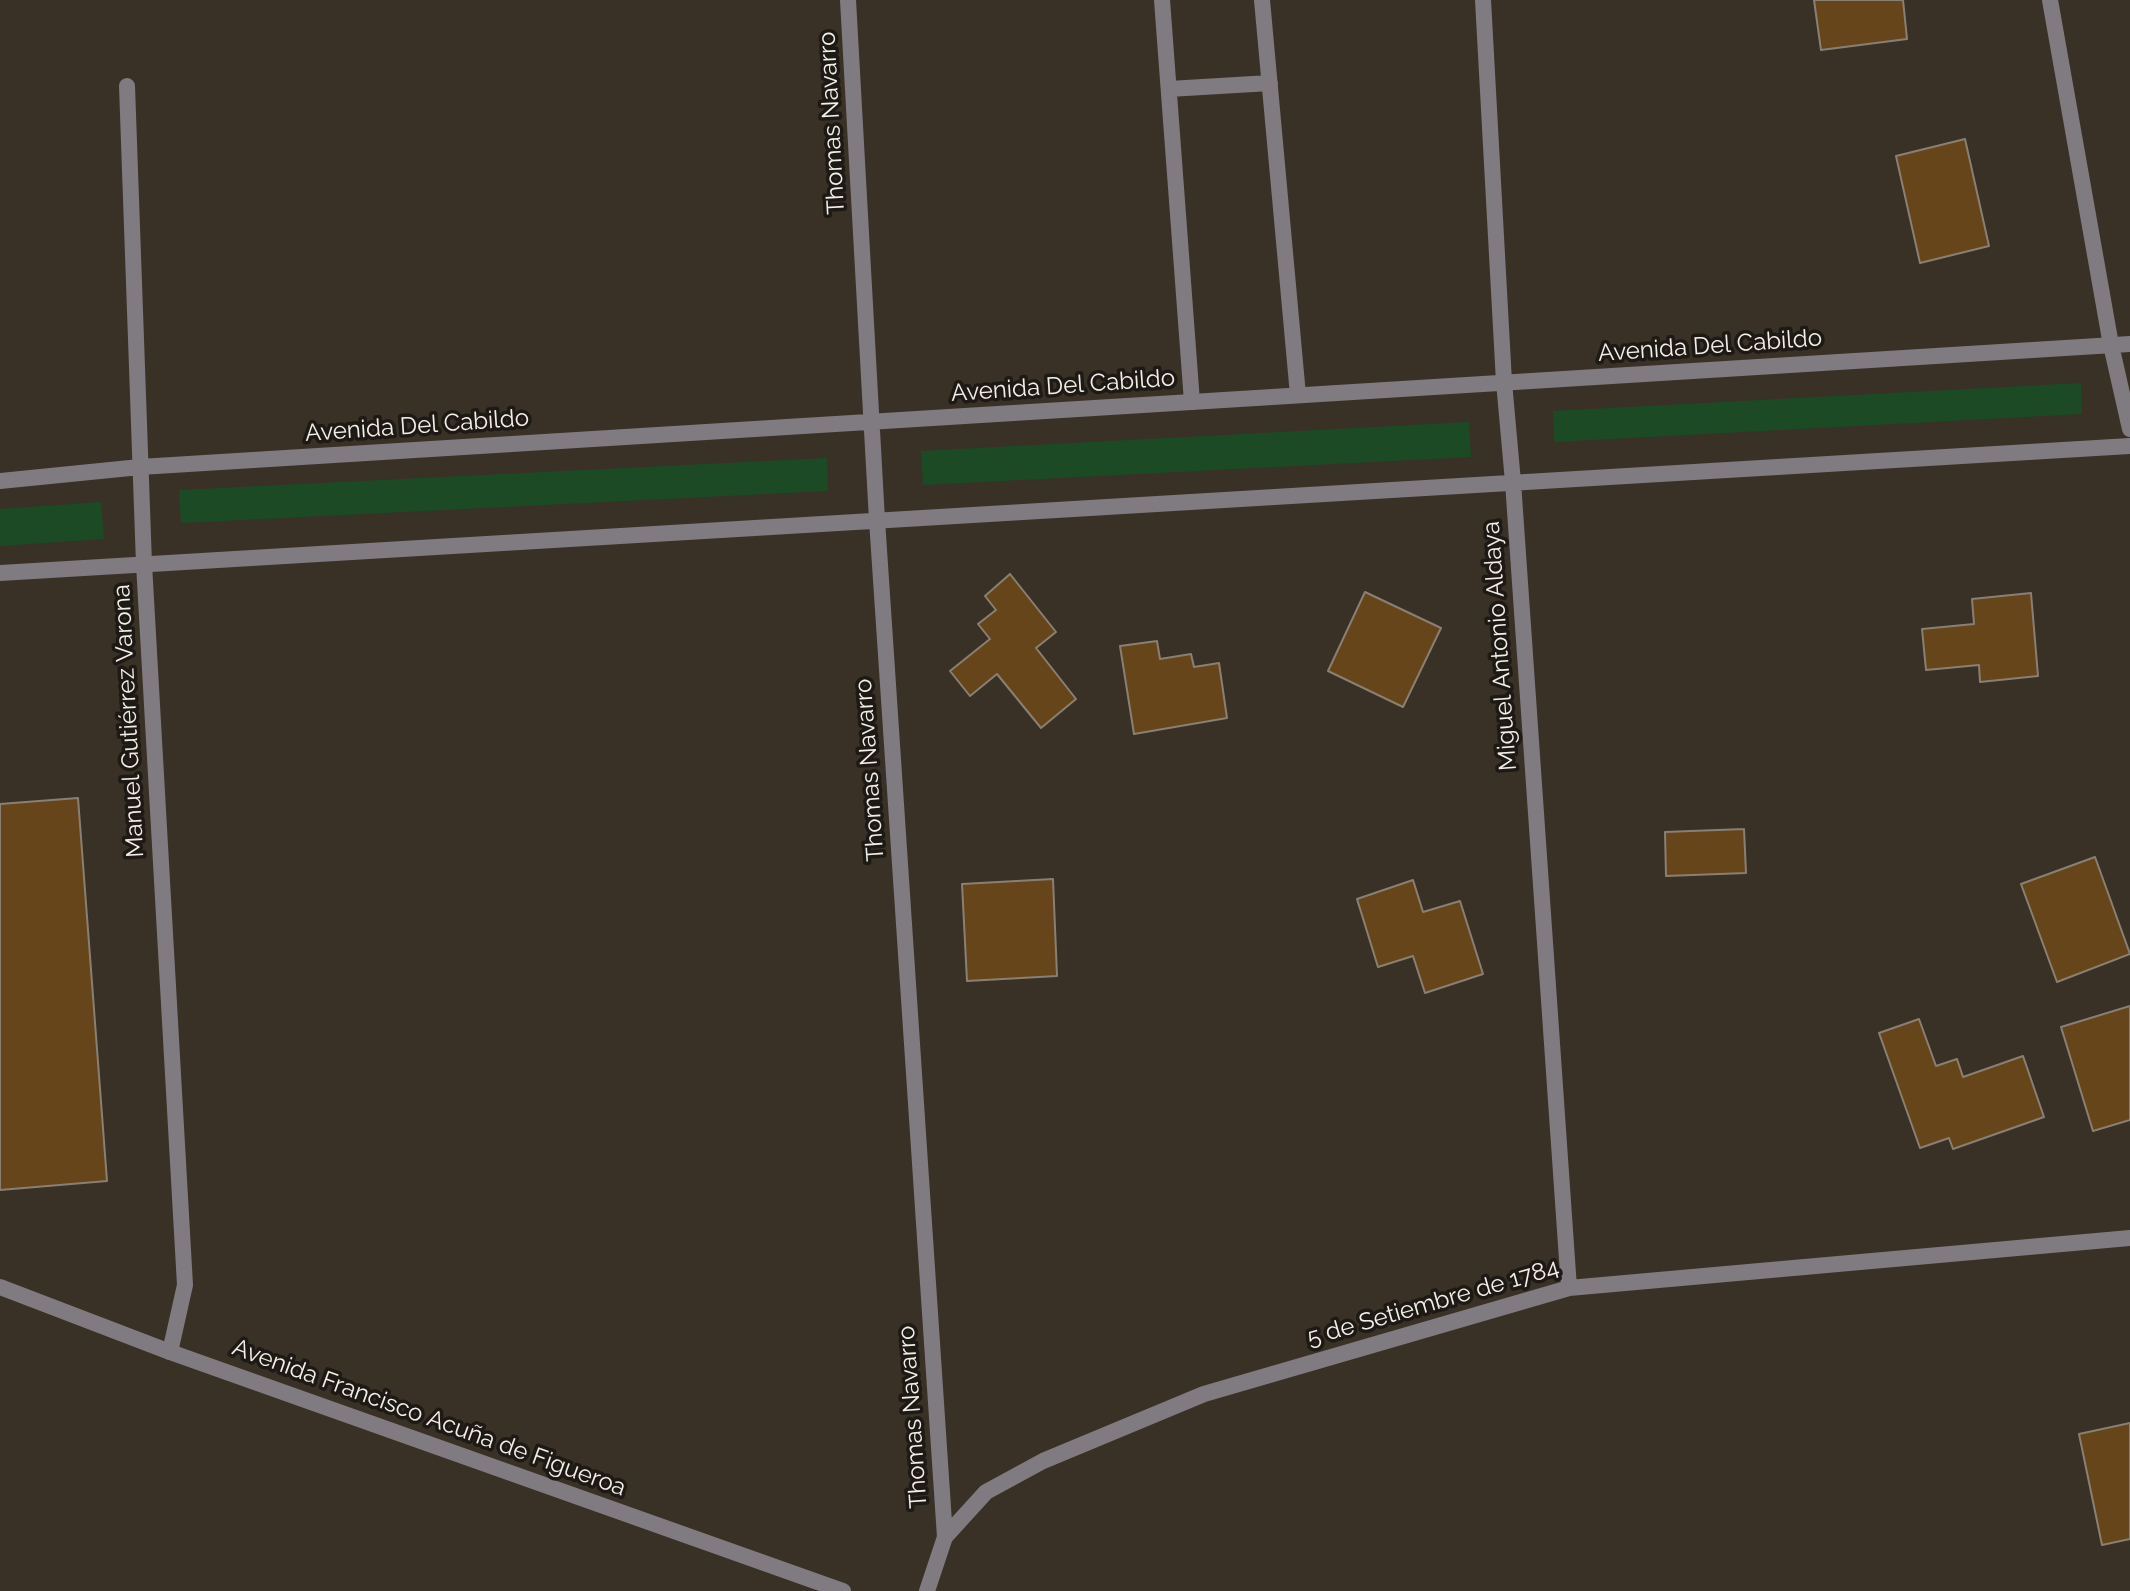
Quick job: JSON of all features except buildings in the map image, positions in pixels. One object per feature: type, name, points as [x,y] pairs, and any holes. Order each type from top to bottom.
[{"type":"street","name":"Thomas Navarro","points":[[848,0],[874,422],[877,520],[945,1537]]},
{"type":"street","points":[[1162,0],[1192,402]]},
{"type":"street","points":[[1262,0],[1298,395]]},
{"type":"street","name":"Miguel Antonio Aldaya","points":[[1483,0],[1504,382],[1569,1288]]},
{"type":"street","points":[[2050,0],[2111,345],[2130,429]]},
{"type":"street","points":[[1169,89],[1270,83]]},
{"type":"street","name":"Manuel Gutiérrez Varona","points":[[127,86],[144,564],[185,1285],[170,1352]]},
{"type":"street","name":"Avenida Del Cabildo","points":[[0,481],[140,467],[2130,344]]},
{"type":"street","points":[[0,573],[2130,446]]},
{"type":"street","name":"5 de Setiembre de 1784","points":[[927,1591],[945,1537],[986,1492],[1032,1467],[1204,1394],[1569,1288],[2130,1238]]},
{"type":"street","name":"Avenida Francisco Acuña de Figueroa","points":[[0,1287],[170,1352],[843,1591]]},
{"type":"green space","points":[[2081,383],[2082,414],[1554,442],[1553,411]]},
{"type":"green space","points":[[1469,422],[1471,457],[923,485],[921,451]]},
{"type":"green space","points":[[827,458],[828,491],[181,523],[179,490]]},
{"type":"green space","points":[[101,502],[104,539],[0,546],[0,509]]}]
